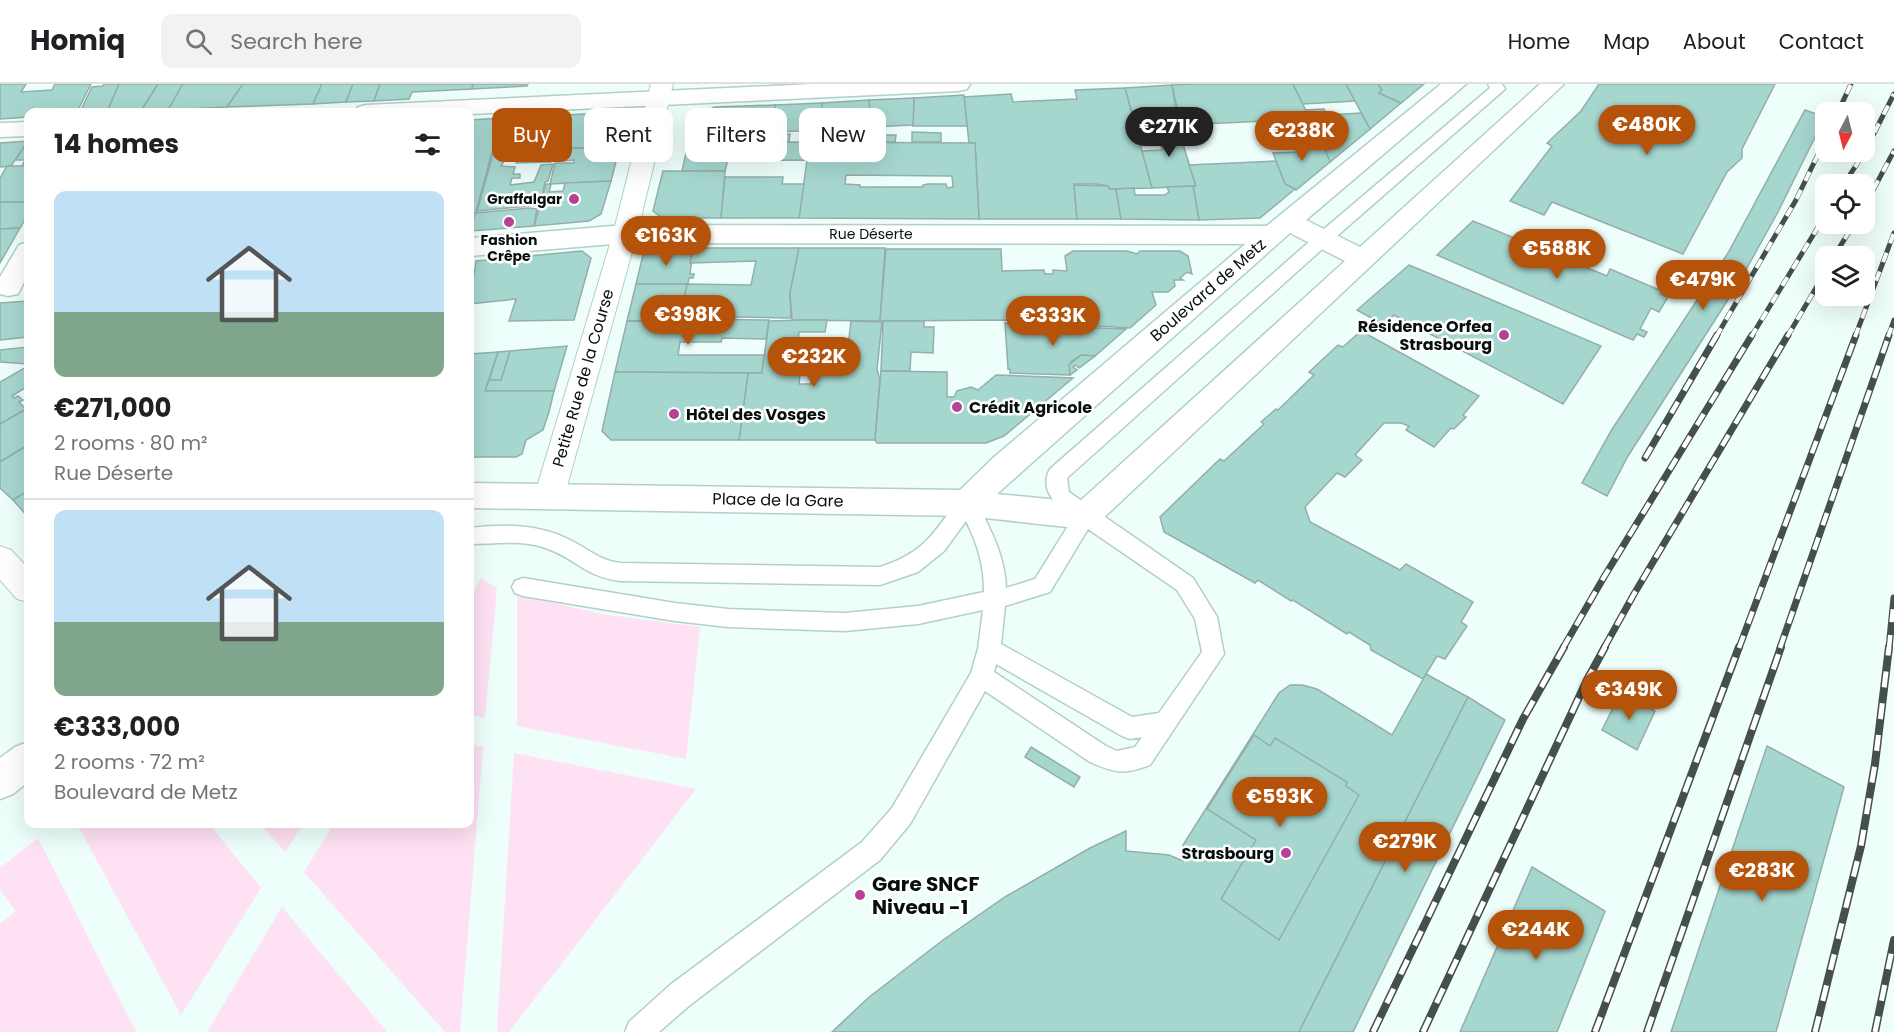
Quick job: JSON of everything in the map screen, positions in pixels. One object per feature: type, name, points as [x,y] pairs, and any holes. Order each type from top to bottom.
[{"type":"main road","points":[[422,108],[660,91],[959,84]]},
{"type":"main road","name":"Boulevard de Metz","points":[[967,502],[1004,467],[1281,229],[1455,84]]},
{"type":"main road","points":[[1085,516],[1553,84]]},
{"type":"main road","points":[[0,130],[24,129]]},
{"type":"main road","points":[[1281,229],[1323,239],[1363,260]]},
{"type":"main road","name":"Rue Déserte","points":[[474,247],[625,234],[1281,229]]},
{"type":"main road","points":[[12,287],[24,260]]},
{"type":"main road","name":"Place de la Gare","points":[[474,496],[967,502],[1085,516]]},
{"type":"main road","points":[[0,781],[24,762]]},
{"type":"street","name":"Petite Rue de la Course","points":[[549,497],[625,234],[660,91]]},
{"type":"street","points":[[0,559],[24,585]]},
{"type":"lane","points":[[523,587],[675,612],[728,618],[845,622],[918,615],[972,602],[995,600],[1042,586],[1085,516],[1059,496],[1057,475],[1323,239],[1498,89],[1495,84]]},
{"type":"lane","points":[[474,536],[537,537],[556,542],[579,554],[600,569],[620,572],[880,576],[911,566],[937,545],[967,502],[988,545],[995,569],[995,600],[989,649],[981,676],[901,816],[871,851],[680,995],[639,1032]]},
{"type":"lane","name":"Place de la Gare","points":[[981,676],[1098,754],[1116,762],[1142,757],[1213,654],[1206,618],[1185,584],[1085,516]]},
{"type":"lane","points":[[989,649],[1130,728],[1166,723]]},
{"type":"shaded area","points":[[481,578],[497,588],[485,718],[474,716],[474,591]]},
{"type":"shaded area","points":[[517,595],[602,614],[700,627],[686,759],[517,726]]},
{"type":"shaded area","points":[[474,746],[483,747],[460,1032],[445,1032],[304,872],[332,828],[474,828]]},
{"type":"shaded area","points":[[514,753],[696,789],[509,1032],[497,1032]]},
{"type":"shaded area","points":[[79,828],[212,828],[261,888],[181,1015]]},
{"type":"shaded area","points":[[264,828],[300,828],[285,852]]},
{"type":"shaded area","points":[[38,838],[136,1032],[0,1032],[0,924],[16,911],[0,890],[0,868]]},
{"type":"shaded area","points":[[282,907],[387,1032],[207,1032]]},
{"type":"building","points":[[0,84],[26,84],[21,92],[52,90],[55,84],[91,84],[79,108],[24,108],[24,117],[0,119]]},
{"type":"building","points":[[104,84],[119,84],[109,108],[82,108],[92,87]]},
{"type":"building","points":[[119,84],[158,84],[143,108],[109,108]]},
{"type":"building","points":[[158,84],[183,84],[169,108],[143,108]]},
{"type":"building","points":[[183,84],[243,84],[227,107],[169,108]]},
{"type":"building","points":[[243,84],[322,84],[313,104],[227,107]]},
{"type":"building","points":[[322,84],[353,84],[346,102],[313,104]]},
{"type":"building","points":[[353,84],[380,84],[374,101],[346,102]]},
{"type":"building","points":[[380,84],[473,84],[472,89],[412,92],[409,99],[374,101]]},
{"type":"building","points":[[473,84],[528,84],[527,86],[472,89]]},
{"type":"building","points":[[1293,84],[1310,119],[1181,125],[1172,85]]},
{"type":"building","points":[[1293,84],[1346,84],[1355,101],[1303,104]]},
{"type":"building","points":[[1346,84],[1378,84],[1382,90],[1379,93],[1401,103],[1370,129]]},
{"type":"building","points":[[1378,84],[1424,84],[1401,103],[1379,93],[1382,90]]},
{"type":"building","points":[[1599,84],[1775,84],[1742,149],[1742,158],[1727,172],[1683,254],[1552,202],[1544,215],[1510,201],[1552,146],[1547,143],[1581,111]]},
{"type":"building","points":[[1172,85],[1176,111],[1132,113],[1125,88]]},
{"type":"building","points":[[1125,88],[1152,188],[1109,189],[1108,186],[1096,184],[1074,184],[1077,219],[979,219],[975,143],[969,143],[964,97],[1011,94],[1013,102],[1077,99],[1075,90]]},
{"type":"building","points":[[964,95],[967,126],[913,126],[914,98]]},
{"type":"building","points":[[914,98],[913,125],[886,126],[886,108],[870,108],[869,100]]},
{"type":"building","points":[[869,100],[870,108],[822,108],[822,103]]},
{"type":"building","points":[[822,103],[822,108],[799,108],[799,131],[787,132],[787,108],[775,108],[775,105]]},
{"type":"building","points":[[775,105],[775,108],[712,108]]},
{"type":"building","points":[[1324,109],[1327,115],[1361,113],[1370,129],[1330,162],[1306,110]]},
{"type":"building","points":[[1805,110],[1815,114],[1815,137],[1778,212],[1738,284],[1628,456],[1607,496],[1582,483],[1611,431],[1728,253]]},
{"type":"building","points":[[584,114],[584,148],[572,148],[572,115]]},
{"type":"building","points":[[1178,117],[1182,141],[1196,186],[1152,188],[1142,151],[1162,150],[1154,119]]},
{"type":"building","points":[[492,119],[492,152],[474,220],[474,120]]},
{"type":"building","points":[[912,132],[941,133],[941,142],[912,142]]},
{"type":"building","points":[[886,135],[896,135],[895,142],[886,142]]},
{"type":"building","points":[[1320,137],[1330,162],[1296,190],[1285,184],[1273,153],[1298,152],[1293,138]]},
{"type":"building","points":[[24,141],[24,147],[11,166],[0,167],[0,143]]},
{"type":"building","points":[[787,142],[799,142],[799,160],[787,160]]},
{"type":"building","points":[[886,143],[975,143],[979,219],[799,218],[807,162],[886,162]],"holes":[[[846,175],[952,176],[953,187],[947,188],[946,184],[928,184],[923,187],[860,187],[860,185],[845,184]]]},
{"type":"building","points":[[24,147],[24,160],[15,160]]},
{"type":"building","points":[[572,148],[584,148],[584,162],[616,162],[611,181],[550,184],[555,163],[574,163]]},
{"type":"building","points":[[492,157],[492,162],[504,162],[501,166],[515,167],[513,174],[520,174],[520,178],[512,178],[510,185],[534,182],[541,165],[553,164],[548,181],[545,182],[540,205],[477,211]]},
{"type":"building","points":[[685,157],[685,162],[727,162],[725,171],[682,171]]},
{"type":"building","points":[[1276,161],[1285,184],[1295,189],[1260,218],[1199,220],[1193,186],[1196,186],[1189,165]]},
{"type":"building","points":[[7,166],[24,166],[24,202],[0,202],[0,178]]},
{"type":"building","points":[[663,171],[725,171],[721,218],[662,218],[653,211]]},
{"type":"building","points":[[725,177],[783,177],[782,184],[804,184],[799,218],[721,218]]},
{"type":"building","name":"Graffalgar","points":[[611,181],[601,214],[589,221],[534,226],[546,184],[551,184],[549,192],[563,191],[565,183]]},
{"type":"building","points":[[1074,185],[1108,186],[1109,189],[1116,189],[1121,219],[1077,219]]},
{"type":"building","points":[[1193,186],[1199,220],[1121,219],[1116,189],[1134,188],[1135,195],[1165,195],[1169,192],[1167,187]]},
{"type":"building","points":[[0,202],[24,202],[24,221],[20,228],[0,229]]},
{"type":"building","points":[[537,209],[534,226],[474,231],[475,213]]},
{"type":"building","points":[[1473,221],[1607,276],[1610,269],[1662,291],[1660,294],[1668,297],[1659,312],[1651,308],[1640,329],[1647,332],[1644,337],[1637,334],[1633,340],[1437,255]]},
{"type":"building","points":[[20,228],[0,263],[0,229]]},
{"type":"building","points":[[655,248],[693,248],[690,274],[694,274],[693,278],[689,278],[688,284],[636,284],[643,255]]},
{"type":"building","points":[[693,248],[799,248],[790,293],[791,318],[680,316],[687,284],[751,285],[756,261],[690,263]]},
{"type":"building","points":[[799,248],[885,248],[880,321],[792,320],[790,293]]},
{"type":"building","points":[[886,249],[1001,249],[1002,271],[1044,270],[1045,274],[1053,274],[1053,270],[1067,271],[1065,256],[1073,251],[1127,251],[1137,254],[1140,251],[1180,251],[1188,256],[1192,274],[1187,272],[1180,278],[1183,280],[1174,280],[1175,286],[1168,292],[1152,292],[1156,305],[1130,328],[1005,320],[880,321]]},
{"type":"building","points":[[582,251],[591,258],[574,320],[509,321],[516,299],[474,304],[476,261]]},
{"type":"building","name":"Résidence Orfea Strasbourg","points":[[1409,265],[1601,346],[1563,404],[1394,315],[1384,325],[1357,310]]},
{"type":"building","points":[[636,284],[687,284],[680,321],[627,321]]},
{"type":"building","points":[[24,301],[24,337],[0,340],[0,303]]},
{"type":"building","points":[[696,319],[769,320],[766,339],[722,338],[721,342],[680,342],[678,355],[764,355],[762,373],[615,372],[627,321],[695,322]]},
{"type":"building","points":[[827,320],[825,332],[799,332],[796,366],[801,366],[799,384],[811,384],[813,355],[847,355],[851,321],[882,322],[877,369],[880,380],[875,440],[739,440],[748,373],[762,373],[769,321]]},
{"type":"building","points":[[883,321],[924,321],[924,327],[934,327],[933,353],[911,352],[910,371],[881,371]]},
{"type":"building","points":[[1005,323],[1126,329],[1095,356],[1081,355],[1071,362],[1070,375],[1010,373]]},
{"type":"building","points":[[1361,331],[1479,396],[1463,415],[1466,417],[1454,429],[1451,428],[1434,447],[1406,430],[1409,426],[1401,423],[1384,423],[1355,455],[1362,460],[1345,477],[1337,473],[1305,507],[1310,522],[1400,570],[1406,564],[1473,602],[1461,622],[1467,626],[1445,659],[1437,656],[1423,679],[1371,650],[1370,645],[1349,632],[1347,634],[1258,580],[1255,583],[1164,532],[1160,517],[1220,459],[1224,461],[1264,424],[1261,422],[1276,409],[1278,410],[1314,375],[1309,372],[1338,345],[1343,347]]},
{"type":"building","points":[[567,346],[554,391],[485,391],[489,380],[501,380],[510,351]]},
{"type":"building","points":[[24,347],[24,364],[0,362],[0,350]]},
{"type":"building","points":[[510,351],[501,380],[489,380],[498,352]]},
{"type":"building","points":[[498,352],[485,391],[554,391],[543,430],[526,440],[522,454],[516,457],[474,457],[474,354]]},
{"type":"building","points":[[1081,355],[1095,356],[1079,368],[1075,365],[1073,367],[1077,370],[1070,375],[1069,365]]},
{"type":"building","points":[[24,368],[24,388],[12,396],[14,398],[18,396],[23,400],[19,402],[24,410],[0,424],[0,382]]},
{"type":"building","name":"Crédit Agricole","points":[[881,371],[947,372],[947,397],[954,397],[957,391],[971,387],[978,390],[996,375],[1073,378],[1004,436],[986,443],[877,443],[875,440]]},
{"type":"building","name":"Hôtel des Vosges","points":[[615,372],[748,373],[739,440],[611,440],[602,431]]},
{"type":"building","points":[[24,410],[24,447],[0,462],[0,424]]},
{"type":"building","points":[[24,447],[24,493],[13,500],[0,488],[0,462]]},
{"type":"building","points":[[24,493],[24,512],[13,500]]},
{"type":"building","name":"Strasbourg","points":[[1426,674],[1468,697],[1299,1032],[832,1032],[868,998],[943,940],[1005,897],[1090,848],[1126,831],[1126,851],[1169,855],[1183,861],[1183,845],[1279,693],[1290,685],[1317,689],[1392,735]]},
{"type":"building","points":[[1621,692],[1655,711],[1637,750],[1602,730]]},
{"type":"building","points":[[1468,697],[1505,720],[1353,1032],[1299,1032]]},
{"type":"building","points":[[1254,735],[1270,746],[1275,738],[1347,782],[1346,786],[1359,795],[1279,940],[1221,899],[1256,840],[1207,809]]},
{"type":"building","points":[[1767,746],[1844,787],[1776,1032],[1671,1032]]},
{"type":"building","points":[[1031,747],[1080,777],[1074,787],[1025,757]]},
{"type":"building","points":[[1532,867],[1605,911],[1557,1032],[1460,1032]]},
{"type":"railway","points":[[1843,102],[1851,84]]},
{"type":"railway","points":[[1850,174],[1864,153],[1894,94]]},
{"type":"railway","points":[[1875,186],[1894,151]]},
{"type":"railway","points":[[1716,337],[1796,200],[1815,161]]},
{"type":"railway","points":[[1751,337],[1815,232]]},
{"type":"railway","points":[[1855,337],[1894,233]]},
{"type":"railway","points":[[1840,246],[1848,234]]},
{"type":"railway","points":[[1787,337],[1815,290]]},
{"type":"railway","points":[[1888,337],[1894,320]]},
{"type":"railway","points":[[1645,458],[1717,335]]},
{"type":"railway","points":[[1563,648],[1752,335]]},
{"type":"railway","points":[[1604,648],[1788,335]]},
{"type":"railway","points":[[1739,648],[1856,335]]},
{"type":"railway","points":[[1780,648],[1889,335]]},
{"type":"railway","points":[[1889,648],[1894,598]]},
{"type":"railway","points":[[1373,1032],[1523,719],[1564,647]]},
{"type":"railway","points":[[1423,1032],[1587,680],[1605,647]]},
{"type":"railway","points":[[1595,1032],[1739,647]]},
{"type":"railway","points":[[1647,1032],[1781,647]]},
{"type":"railway","points":[[1815,1032],[1861,846],[1875,764],[1889,647]]},
{"type":"railway","points":[[1875,1032],[1894,940]]},
{"type":"place","name":"Graffalgar","points":[[574,199]]},
{"type":"place","name":"Fashion Crêpe","points":[[509,222]]},
{"type":"place","name":"Résidence Orfea Strasbourg","points":[[1504,335]]},
{"type":"place","name":"Crédit Agricole","points":[[957,407]]},
{"type":"place","name":"Hôtel des Vosges","points":[[674,414]]},
{"type":"place","name":"Strasbourg","points":[[1286,853]]},
{"type":"place","name":"Gare SNCF Niveau -1","points":[[860,895]]}]
